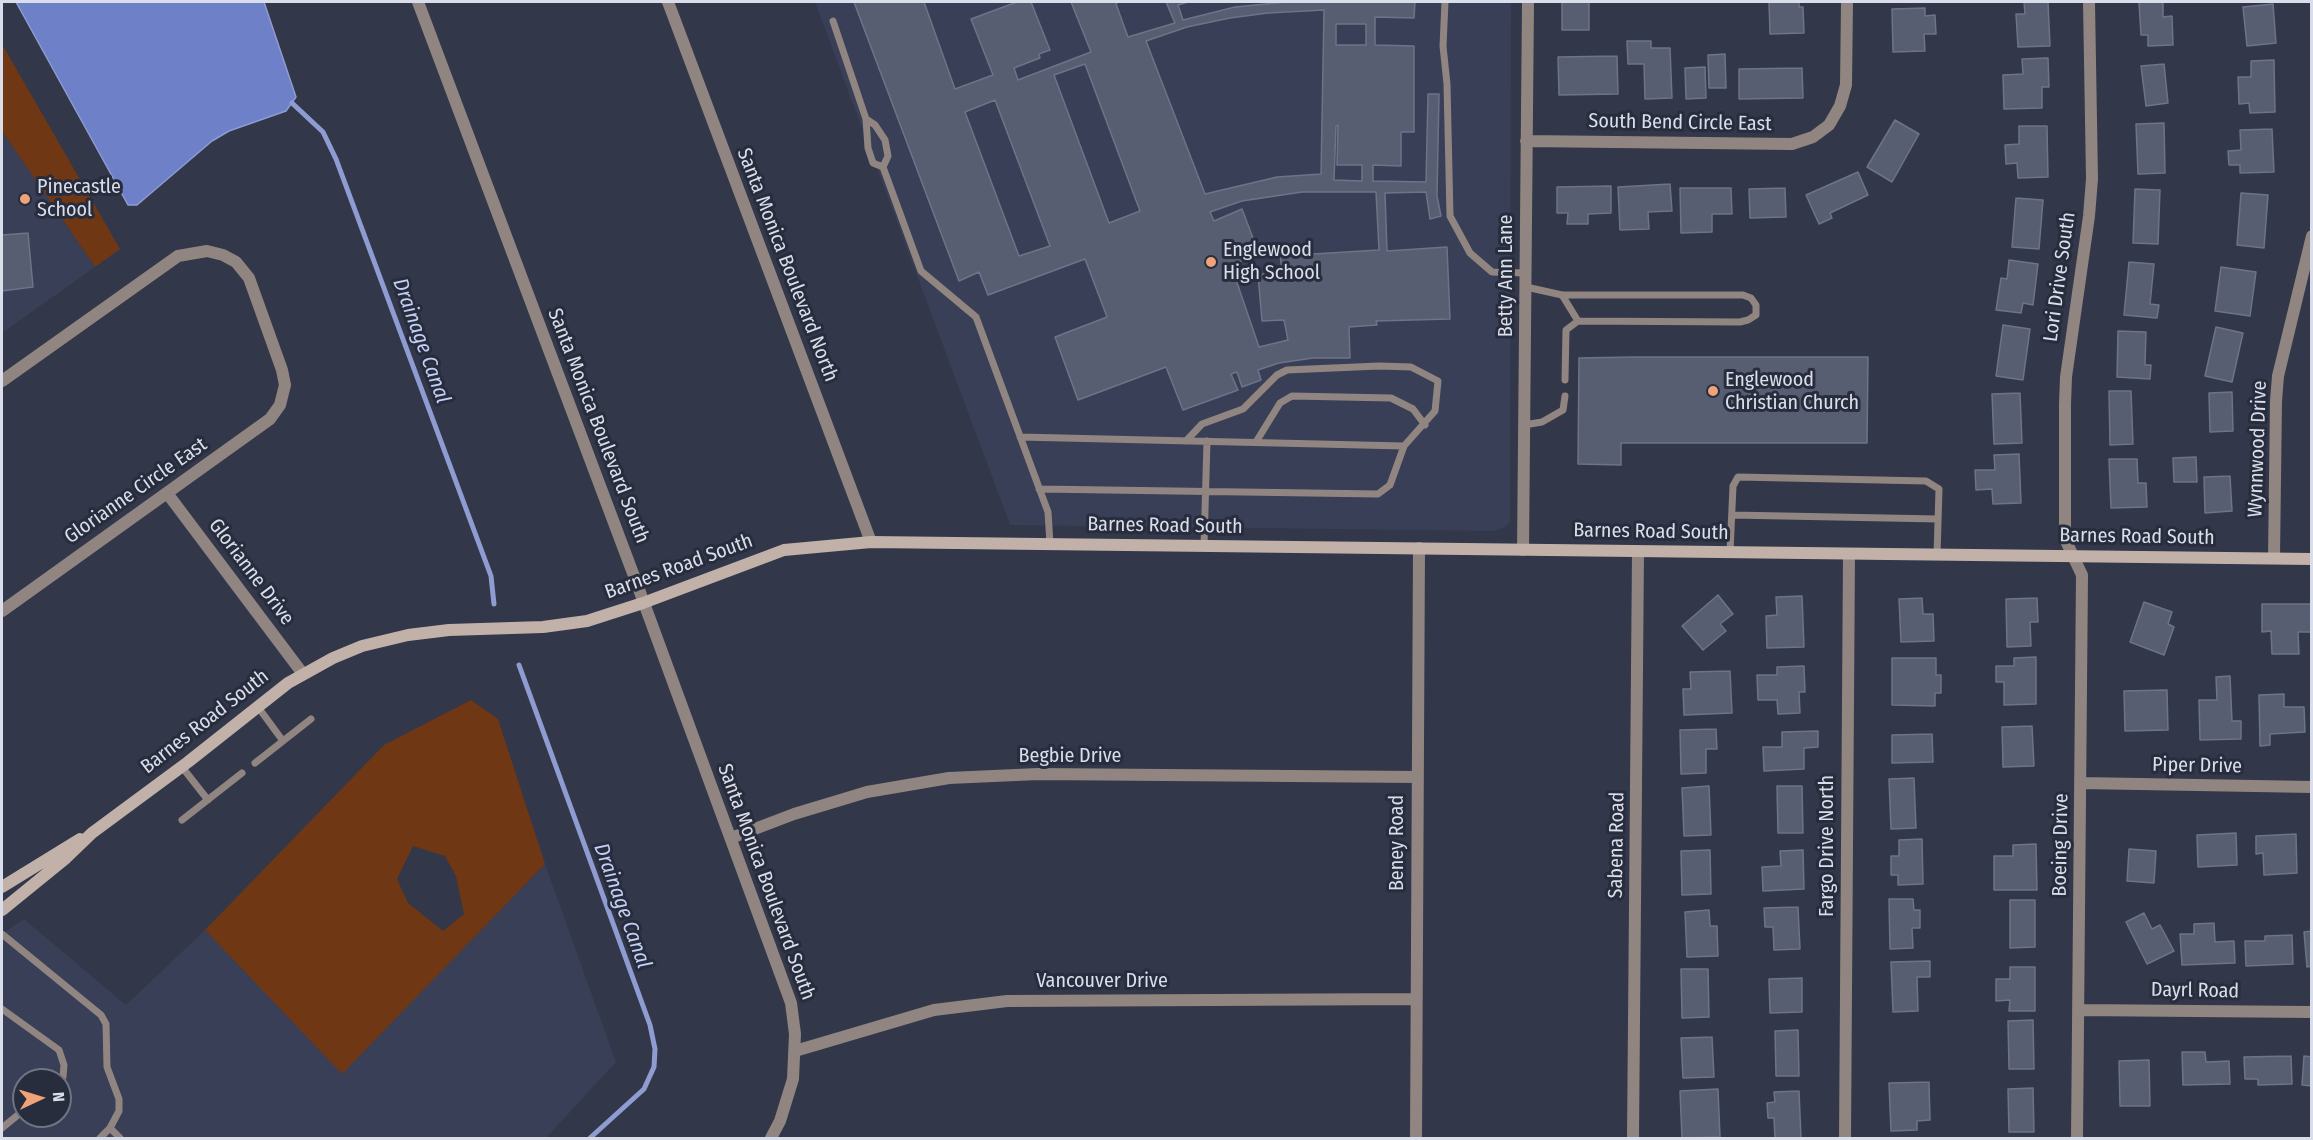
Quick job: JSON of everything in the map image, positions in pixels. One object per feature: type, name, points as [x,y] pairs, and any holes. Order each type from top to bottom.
[{"type":"street","name":"Santa Monica Boulevard South","points":[[418,2],[731,838],[790,1003],[794,1018],[793,1079],[786,1104],[771,1138]]},
{"type":"street","name":"Santa Monica Boulevard North","points":[[668,2],[871,542]]},
{"type":"street","name":"Betty Ann Lane","points":[[1523,550],[1528,2]]},
{"type":"street","name":"South Bend Circle East","points":[[1526,141],[1792,144],[1814,137],[1828,125],[1840,106],[1846,84],[1847,2]]},
{"type":"street","name":"Lori Drive South","points":[[2072,556],[2065,539],[2066,386],[2092,179],[2089,2]]},
{"type":"street","name":"Wynnwood Drive","points":[[2274,558],[2278,376],[2312,236]]},
{"type":"street","name":"Glorianne Circle East","points":[[2,381],[178,256],[207,251],[223,255],[236,262],[249,278],[282,370],[283,396],[270,420],[2,611]]},
{"type":"street","name":"Glorianne Drive","points":[[167,494],[303,674]]},
{"type":"street","name":"Barnes Road South","points":[[2,910],[66,858],[92,833],[303,674],[333,658],[385,639],[449,630],[587,621],[643,603],[784,550],[871,542],[2312,559]]},
{"type":"street","name":"Beney Road","points":[[1416,1138],[1419,548]]},
{"type":"street","name":"Sabena Road","points":[[1633,1138],[1638,552]]},
{"type":"street","name":"Fargo Drive North","points":[[1845,1138],[1849,554]]},
{"type":"street","name":"Boeing Drive","points":[[2072,556],[2082,575],[2077,1138]]},
{"type":"street","name":"Begbie Drive","points":[[731,838],[794,814],[857,795],[949,778],[1038,774],[1417,777]]},
{"type":"street","name":"Piper Drive","points":[[2081,783],[2312,787]]},
{"type":"street","name":"Barnes Road South","points":[[2,887],[49,856],[92,833]]},
{"type":"street","name":"Vancouver Drive","points":[[795,1051],[934,1010],[1007,1001],[1416,999]]},
{"type":"street","name":"Dayrl Road","points":[[2078,1010],[2312,1012]]},
{"type":"lane","points":[[1445,2],[1443,46],[1447,84],[1450,216],[1470,253],[1492,272],[1526,273]]},
{"type":"lane","points":[[833,21],[866,119],[868,148],[873,163],[883,168]]},
{"type":"lane","points":[[866,119],[874,125],[885,140],[888,156],[883,168],[921,271],[976,317],[1048,512],[1050,544]]},
{"type":"lane","points":[[1526,287],[1562,295],[1743,295],[1751,298],[1756,305],[1756,315],[1740,322],[1578,321],[1566,330],[1565,380]]},
{"type":"lane","points":[[1562,295],[1578,321]]},
{"type":"lane","points":[[1040,489],[1378,494],[1390,485],[1404,446],[1425,425],[1438,405],[1438,381],[1410,367],[1287,370],[1277,375],[1243,409],[1202,424],[1186,441]]},
{"type":"lane","points":[[1256,442],[1280,403],[1292,396],[1390,398],[1413,409],[1425,425]]},
{"type":"lane","points":[[1524,425],[1542,422],[1563,410],[1565,396]]},
{"type":"lane","points":[[1020,437],[1404,446]]},
{"type":"lane","points":[[1204,546],[1208,441]]},
{"type":"lane","points":[[1730,552],[1733,486],[1738,477],[1750,477],[1926,481],[1939,489],[1937,555]]},
{"type":"lane","points":[[1732,515],[1938,519]]},
{"type":"lane","points":[[258,707],[283,741]]},
{"type":"lane","points":[[255,763],[311,719]]},
{"type":"lane","points":[[182,767],[208,800]]},
{"type":"lane","points":[[182,820],[242,773]]},
{"type":"lane","points":[[2,933],[101,1015],[106,1024],[107,1067],[119,1099],[118,1111],[110,1128],[100,1138]]},
{"type":"lane","points":[[2,1009],[58,1050],[64,1068]]},
{"type":"lane","points":[[110,1128],[120,1138]]},
{"type":"shaded area","name":"Englewood High School","points":[[815,2],[1511,2],[1510,522],[1505,527],[1494,531],[1010,525]]},
{"type":"shaded area","points":[[2,44],[120,249],[95,267],[2,131]]},
{"type":"shaded area","name":"Pinecastle School","points":[[2,131],[95,267],[2,333]]},
{"type":"shaded area","points":[[471,700],[498,719],[545,864],[342,1074],[205,930],[384,745]],"holes":[[[413,846],[445,856],[456,876],[464,914],[443,931],[408,903],[397,879]]]},
{"type":"shaded area","points":[[545,864],[616,1062],[546,1138],[2,1138],[2,934],[24,919],[126,1005],[205,930],[342,1073]]},
{"type":"water","points":[[16,2],[264,2],[296,97],[286,111],[229,131],[212,141],[137,205],[128,205]]},
{"type":"building","points":[[854,2],[924,2],[955,89],[993,75],[971,19],[1017,2],[1031,2],[1050,50],[1039,54],[1040,58],[1014,68],[1018,80],[1091,52],[1071,2],[1118,2],[1116,4],[1128,37],[1175,23],[1166,2],[1188,2],[1178,5],[1183,20],[1235,7],[1286,2],[1415,2],[1414,18],[1375,17],[1375,45],[1414,46],[1414,132],[1401,132],[1401,166],[1373,165],[1373,181],[1426,182],[1428,94],[1439,94],[1437,196],[1441,216],[1430,219],[1426,192],[1385,193],[1387,251],[1447,247],[1450,319],[1376,321],[1377,325],[1349,327],[1350,358],[1313,358],[1279,363],[1258,370],[1261,380],[1242,387],[1237,372],[1231,374],[1238,390],[1183,410],[1166,367],[1078,400],[1055,337],[1107,317],[1085,259],[988,295],[979,272],[959,281]],"holes":[[[1324,10],[1321,174],[1277,177],[1205,194],[1146,41],[1187,27],[1230,18]],[[1336,24],[1366,24],[1366,45],[1336,45]],[[1085,64],[1140,211],[1109,223],[1054,75]],[[995,100],[1050,246],[1019,256],[965,112]],[[1338,125],[1337,165],[1362,165],[1362,181],[1334,180],[1336,126]],[[1302,192],[1376,192],[1379,250],[1280,256],[1282,270],[1258,275],[1262,321],[1284,320],[1288,340],[1259,347],[1231,265],[1259,254],[1242,209],[1214,221],[1210,212],[1242,201]]]},
{"type":"building","points":[[1562,2],[1589,2],[1589,30],[1562,30]]},
{"type":"building","points":[[1769,2],[1799,2],[1799,7],[1803,7],[1804,33],[1770,34]]},
{"type":"building","points":[[2024,2],[2048,2],[2050,46],[2018,47],[2016,14],[2025,14]]},
{"type":"building","points":[[2139,2],[2163,2],[2163,17],[2172,16],[2173,45],[2148,46],[2148,35],[2141,35]]},
{"type":"building","points":[[2273,4],[2276,43],[2247,46],[2243,7]]},
{"type":"building","points":[[1925,8],[1925,16],[1935,15],[1936,34],[1924,34],[1925,51],[1893,52],[1892,9]]},
{"type":"building","points":[[1627,41],[1651,41],[1651,48],[1670,48],[1672,98],[1645,99],[1644,64],[1628,64]]},
{"type":"building","points":[[1725,54],[1726,88],[1709,88],[1708,55]]},
{"type":"building","points":[[1617,56],[1618,94],[1559,95],[1558,57]]},
{"type":"building","points":[[2048,58],[2049,87],[2042,87],[2042,108],[2004,109],[2003,75],[2023,74],[2022,59]]},
{"type":"building","points":[[2274,60],[2275,112],[2250,113],[2249,103],[2239,104],[2238,77],[2251,77],[2251,61]]},
{"type":"building","points":[[2164,64],[2168,103],[2146,106],[2141,66]]},
{"type":"building","points":[[1705,67],[1706,98],[1686,99],[1685,68]]},
{"type":"building","points":[[1802,68],[1803,98],[1739,99],[1739,69]]},
{"type":"building","points":[[1895,120],[1919,134],[1892,182],[1867,167]]},
{"type":"building","points":[[2164,123],[2165,173],[2138,174],[2136,124]]},
{"type":"building","points":[[2019,126],[2047,126],[2048,177],[2018,178],[2017,163],[2006,164],[2005,145],[2019,144]]},
{"type":"building","points":[[2272,129],[2274,172],[2240,173],[2240,165],[2229,165],[2228,151],[2241,150],[2240,130]]},
{"type":"building","points":[[1858,172],[1868,195],[1830,213],[1832,218],[1819,224],[1806,195]]},
{"type":"building","points":[[1670,184],[1672,211],[1648,212],[1649,229],[1620,230],[1618,187]]},
{"type":"building","points":[[1611,186],[1611,213],[1588,214],[1588,224],[1567,224],[1568,213],[1557,213],[1557,187]]},
{"type":"building","points":[[1680,188],[1731,188],[1732,214],[1712,214],[1712,232],[1681,233]]},
{"type":"building","points":[[1785,188],[1786,217],[1750,218],[1749,189]]},
{"type":"building","points":[[2135,189],[2160,190],[2158,244],[2133,243]]},
{"type":"building","points":[[2241,193],[2268,195],[2264,248],[2237,245]]},
{"type":"building","points":[[2016,198],[2043,200],[2039,249],[2012,247]]},
{"type":"building","points":[[28,233],[33,287],[2,291],[2,235]]},
{"type":"building","points":[[2009,260],[2038,264],[2033,305],[2023,303],[2021,313],[1996,310],[2001,278],[2007,279]]},
{"type":"building","points":[[2129,262],[2154,264],[2150,304],[2159,305],[2157,318],[2124,315]]},
{"type":"building","points":[[2221,267],[2256,272],[2250,316],[2215,311]]},
{"type":"building","points":[[2003,325],[2030,329],[2023,380],[1996,376]]},
{"type":"building","points":[[2216,327],[2243,333],[2232,382],[2205,376]]},
{"type":"building","points":[[2118,331],[2146,332],[2145,365],[2151,365],[2150,379],[2117,377]]},
{"type":"building","points":[[1868,357],[1867,443],[1621,443],[1621,465],[1578,464],[1579,358]]},
{"type":"building","points":[[2109,391],[2131,391],[2133,444],[2110,445]]},
{"type":"building","points":[[2232,392],[2233,431],[2210,432],[2209,393]]},
{"type":"building","points":[[2020,393],[2022,443],[1994,444],[1992,394]]},
{"type":"building","points":[[2019,454],[2021,503],[1993,504],[1992,489],[1976,490],[1975,470],[1995,470],[1994,455]]},
{"type":"building","points":[[2196,457],[2197,482],[2174,482],[2173,458]]},
{"type":"building","points":[[2109,459],[2137,459],[2138,483],[2146,483],[2147,507],[2111,508]]},
{"type":"building","points":[[2230,476],[2232,511],[2205,513],[2204,477]]},
{"type":"building","points":[[1718,595],[1733,614],[1720,624],[1726,631],[1703,650],[1682,626]]},
{"type":"building","points":[[1802,596],[1804,647],[1767,648],[1766,616],[1777,615],[1776,597]]},
{"type":"building","points":[[1922,598],[1923,614],[1933,614],[1934,641],[1901,642],[1899,599]]},
{"type":"building","points":[[2037,598],[2038,622],[2030,622],[2031,646],[2007,647],[2006,599]]},
{"type":"building","points":[[2144,602],[2172,612],[2168,624],[2174,627],[2164,655],[2130,642]]},
{"type":"building","points":[[2262,604],[2311,604],[2311,632],[2298,632],[2299,654],[2272,654],[2271,631],[2262,632]]},
{"type":"building","points":[[2036,657],[2036,704],[2004,705],[2004,682],[1996,682],[1996,666],[2014,666],[2014,658]]},
{"type":"building","points":[[1892,658],[1936,658],[1936,675],[1941,675],[1941,693],[1935,693],[1935,706],[1892,705]]},
{"type":"building","points":[[1804,666],[1805,692],[1799,692],[1800,713],[1778,714],[1777,700],[1758,700],[1757,675],[1777,675],[1777,667]]},
{"type":"building","points":[[1730,671],[1732,713],[1684,715],[1683,689],[1691,689],[1690,672]]},
{"type":"building","points":[[2230,676],[2232,721],[2241,721],[2241,739],[2200,740],[2199,700],[2217,700],[2216,677]]},
{"type":"building","points":[[2167,690],[2168,730],[2125,731],[2124,691]]},
{"type":"building","points":[[2284,694],[2284,707],[2304,707],[2305,732],[2270,734],[2270,745],[2260,746],[2259,695]]},
{"type":"building","points":[[2032,726],[2034,766],[2003,767],[2002,727]]},
{"type":"building","points":[[1716,729],[1717,749],[1706,749],[1706,773],[1681,774],[1680,730]]},
{"type":"building","points":[[1818,731],[1818,747],[1804,748],[1804,769],[1764,771],[1763,747],[1782,747],[1782,732]]},
{"type":"building","points":[[1932,734],[1933,762],[1892,763],[1892,735]]},
{"type":"building","points":[[1914,778],[1916,828],[1891,829],[1889,779]]},
{"type":"building","points":[[1709,786],[1711,835],[1684,836],[1682,788]]},
{"type":"building","points":[[1777,786],[1802,786],[1803,833],[1778,833]]},
{"type":"building","points":[[2236,833],[2237,865],[2198,867],[2197,835]]},
{"type":"building","points":[[2296,834],[2297,873],[2264,875],[2263,853],[2256,854],[2256,836]]},
{"type":"building","points":[[1922,839],[1923,884],[1898,885],[1898,875],[1891,875],[1891,856],[1899,856],[1899,840]]},
{"type":"building","points":[[2036,844],[2037,890],[1994,890],[1994,856],[2013,856],[2013,845]]},
{"type":"building","points":[[2129,849],[2156,851],[2154,883],[2127,881]]},
{"type":"building","points":[[1710,850],[1711,894],[1682,895],[1681,851]]},
{"type":"building","points":[[1803,850],[1804,889],[1763,891],[1762,867],[1781,866],[1780,851]]},
{"type":"building","points":[[1889,899],[1913,899],[1914,910],[1920,910],[1920,928],[1912,928],[1913,948],[1890,949]]},
{"type":"building","points":[[2010,900],[2035,900],[2035,947],[2010,948]]},
{"type":"building","points":[[1798,907],[1800,949],[1774,950],[1773,927],[1765,927],[1764,908]]},
{"type":"building","points":[[1709,910],[1710,926],[1717,926],[1718,956],[1687,957],[1685,912]]},
{"type":"building","points":[[2144,913],[2152,929],[2160,925],[2174,951],[2147,964],[2126,922]]},
{"type":"building","points":[[2214,923],[2215,942],[2234,941],[2235,963],[2182,965],[2180,934],[2194,934],[2194,924]]},
{"type":"building","points":[[2312,931],[2312,966],[2307,967],[2304,932]]},
{"type":"building","points":[[2292,935],[2293,964],[2246,966],[2245,941],[2265,941],[2265,936]]},
{"type":"building","points":[[1930,961],[1930,977],[1917,977],[1918,1011],[1893,1012],[1891,962]]},
{"type":"building","points":[[2010,967],[2035,967],[2035,1011],[2009,1011],[2010,1000],[1996,1001],[1996,979],[2010,979]]},
{"type":"building","points":[[1681,969],[1708,969],[1709,1017],[1682,1018]]},
{"type":"building","points":[[1802,978],[1802,1012],[1770,1013],[1769,979]]},
{"type":"building","points":[[2033,1020],[2034,1069],[2009,1069],[2008,1021]]},
{"type":"building","points":[[1798,1030],[1799,1076],[1776,1076],[1775,1031]]},
{"type":"building","points":[[1712,1037],[1714,1077],[1683,1078],[1681,1038]]},
{"type":"building","points":[[2182,1052],[2205,1052],[2206,1062],[2229,1061],[2230,1084],[2183,1085]]},
{"type":"building","points":[[2291,1056],[2292,1084],[2258,1085],[2258,1079],[2245,1079],[2244,1057]]},
{"type":"building","points":[[2304,1056],[2312,1057],[2312,1086],[2302,1085]]},
{"type":"building","points":[[2149,1060],[2150,1106],[2120,1106],[2119,1061]]},
{"type":"building","points":[[1929,1082],[1930,1120],[1917,1121],[1917,1130],[1891,1131],[1889,1083]]},
{"type":"building","points":[[2033,1088],[2034,1132],[2009,1132],[2008,1089]]},
{"type":"building","points":[[1718,1089],[1720,1137],[1682,1138],[1680,1091]]},
{"type":"building","points":[[1799,1091],[1801,1138],[1775,1138],[1774,1118],[1768,1118],[1767,1103],[1775,1102],[1774,1092]]},
{"type":"waterway","name":"Drainage Canal","points":[[292,103],[323,132],[336,159],[491,576],[494,604]]},
{"type":"waterway","name":"Drainage Canal","points":[[519,665],[650,1025],[655,1049],[654,1067],[644,1089],[590,1138]]},
{"type":"place","name":"Pinecastle School","points":[[25,199]]},
{"type":"place","name":"Englewood High School","points":[[1211,262]]},
{"type":"place","name":"Englewood Christian Church","points":[[1713,391]]}]
